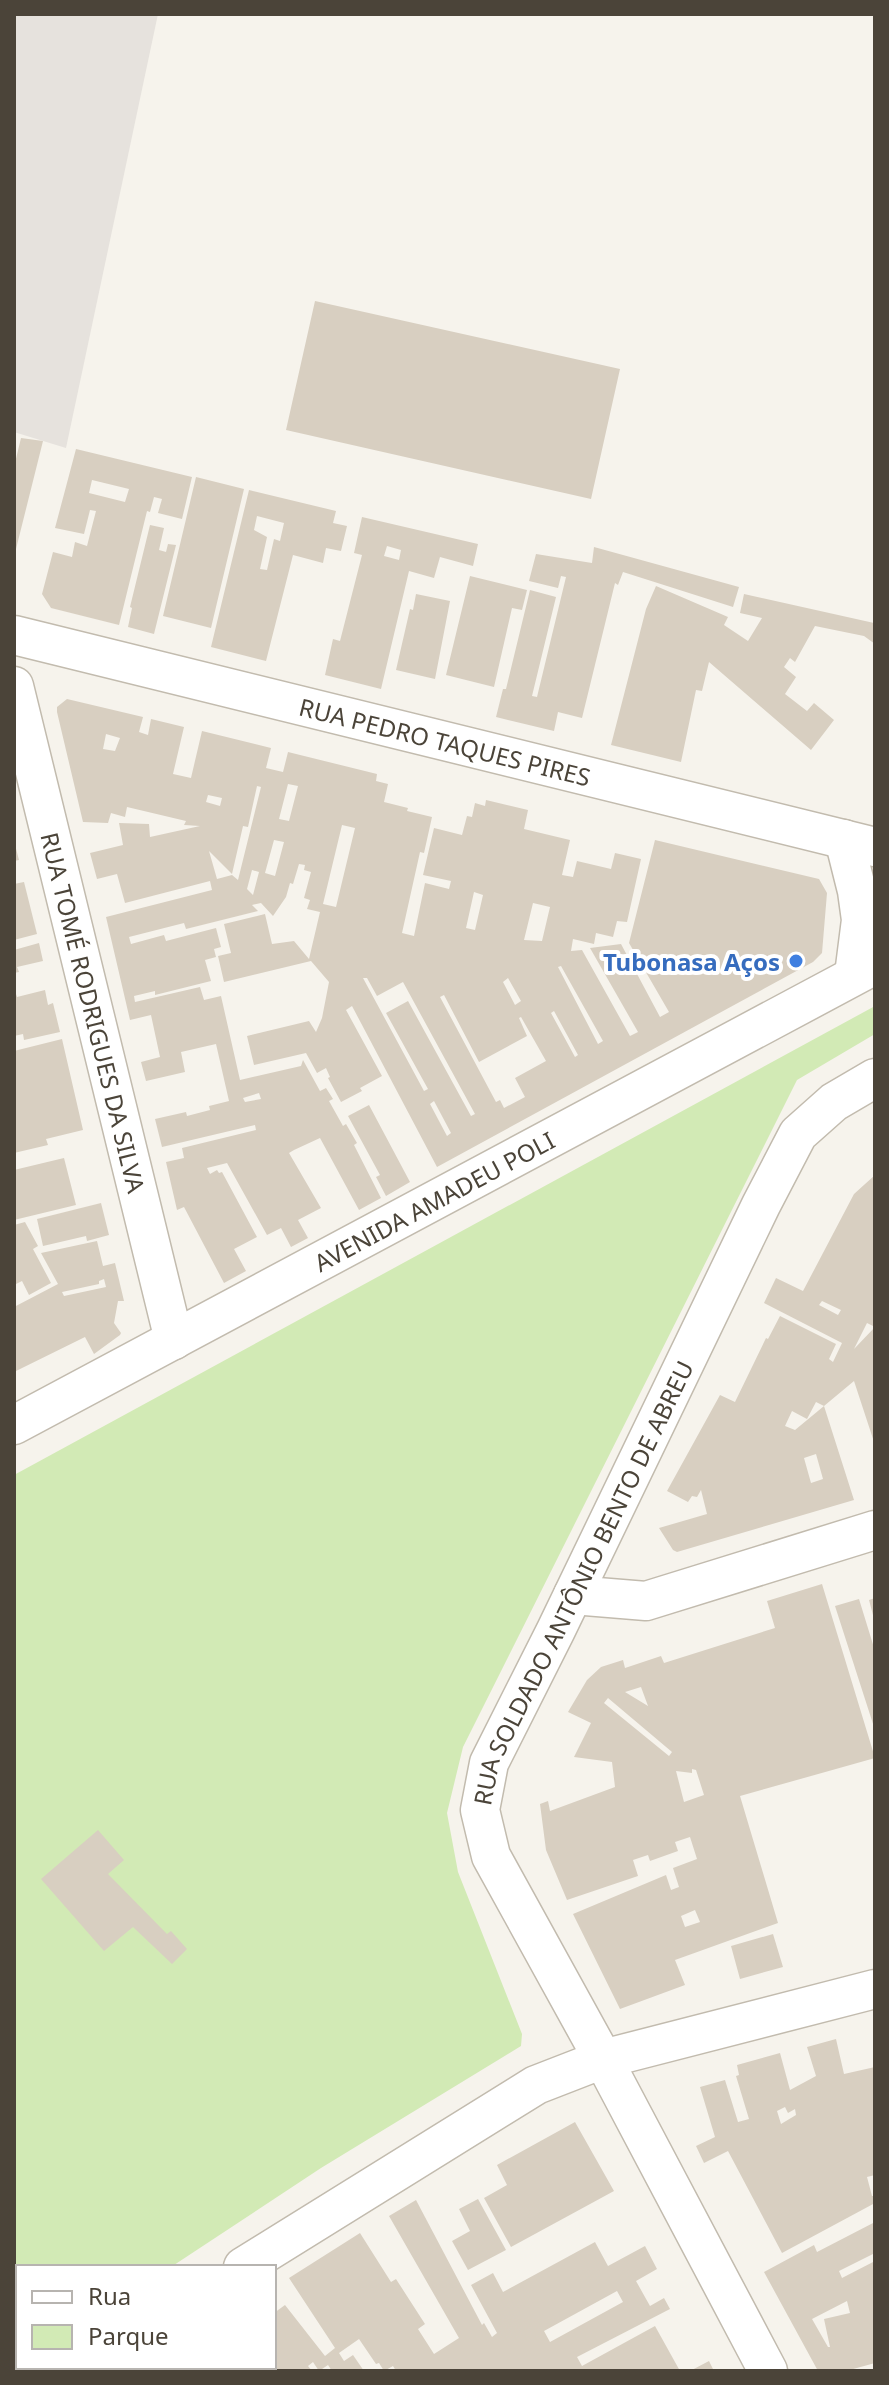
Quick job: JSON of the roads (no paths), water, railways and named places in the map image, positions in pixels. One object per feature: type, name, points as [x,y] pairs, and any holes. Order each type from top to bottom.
[{"type":"street","name":"RUA PEDRO TAQUES PIRES","points":[[14,635],[860,843]]},
{"type":"street","name":"RUA TOMÉ RODRIGUES DA SILVA","points":[[14,686],[174,1340]]},
{"type":"street","name":"AVENIDA AMADEU POLI","points":[[14,1425],[865,970],[857,891],[860,843]]},
{"type":"street","name":"RUA SOLDADO ANTÔNIO BENTO DE ABREU","points":[[768,2371],[603,2059],[491,1856],[480,1810],[489,1763],[798,1134],[834,1102],[875,1078]]},
{"type":"street","points":[[573,1595],[646,1601],[875,1530]]},
{"type":"street","points":[[246,2265],[536,2085],[603,2059],[875,1989]]},
{"type":"place","name":"Tubonasa Aços","points":[[796,961]]}]
